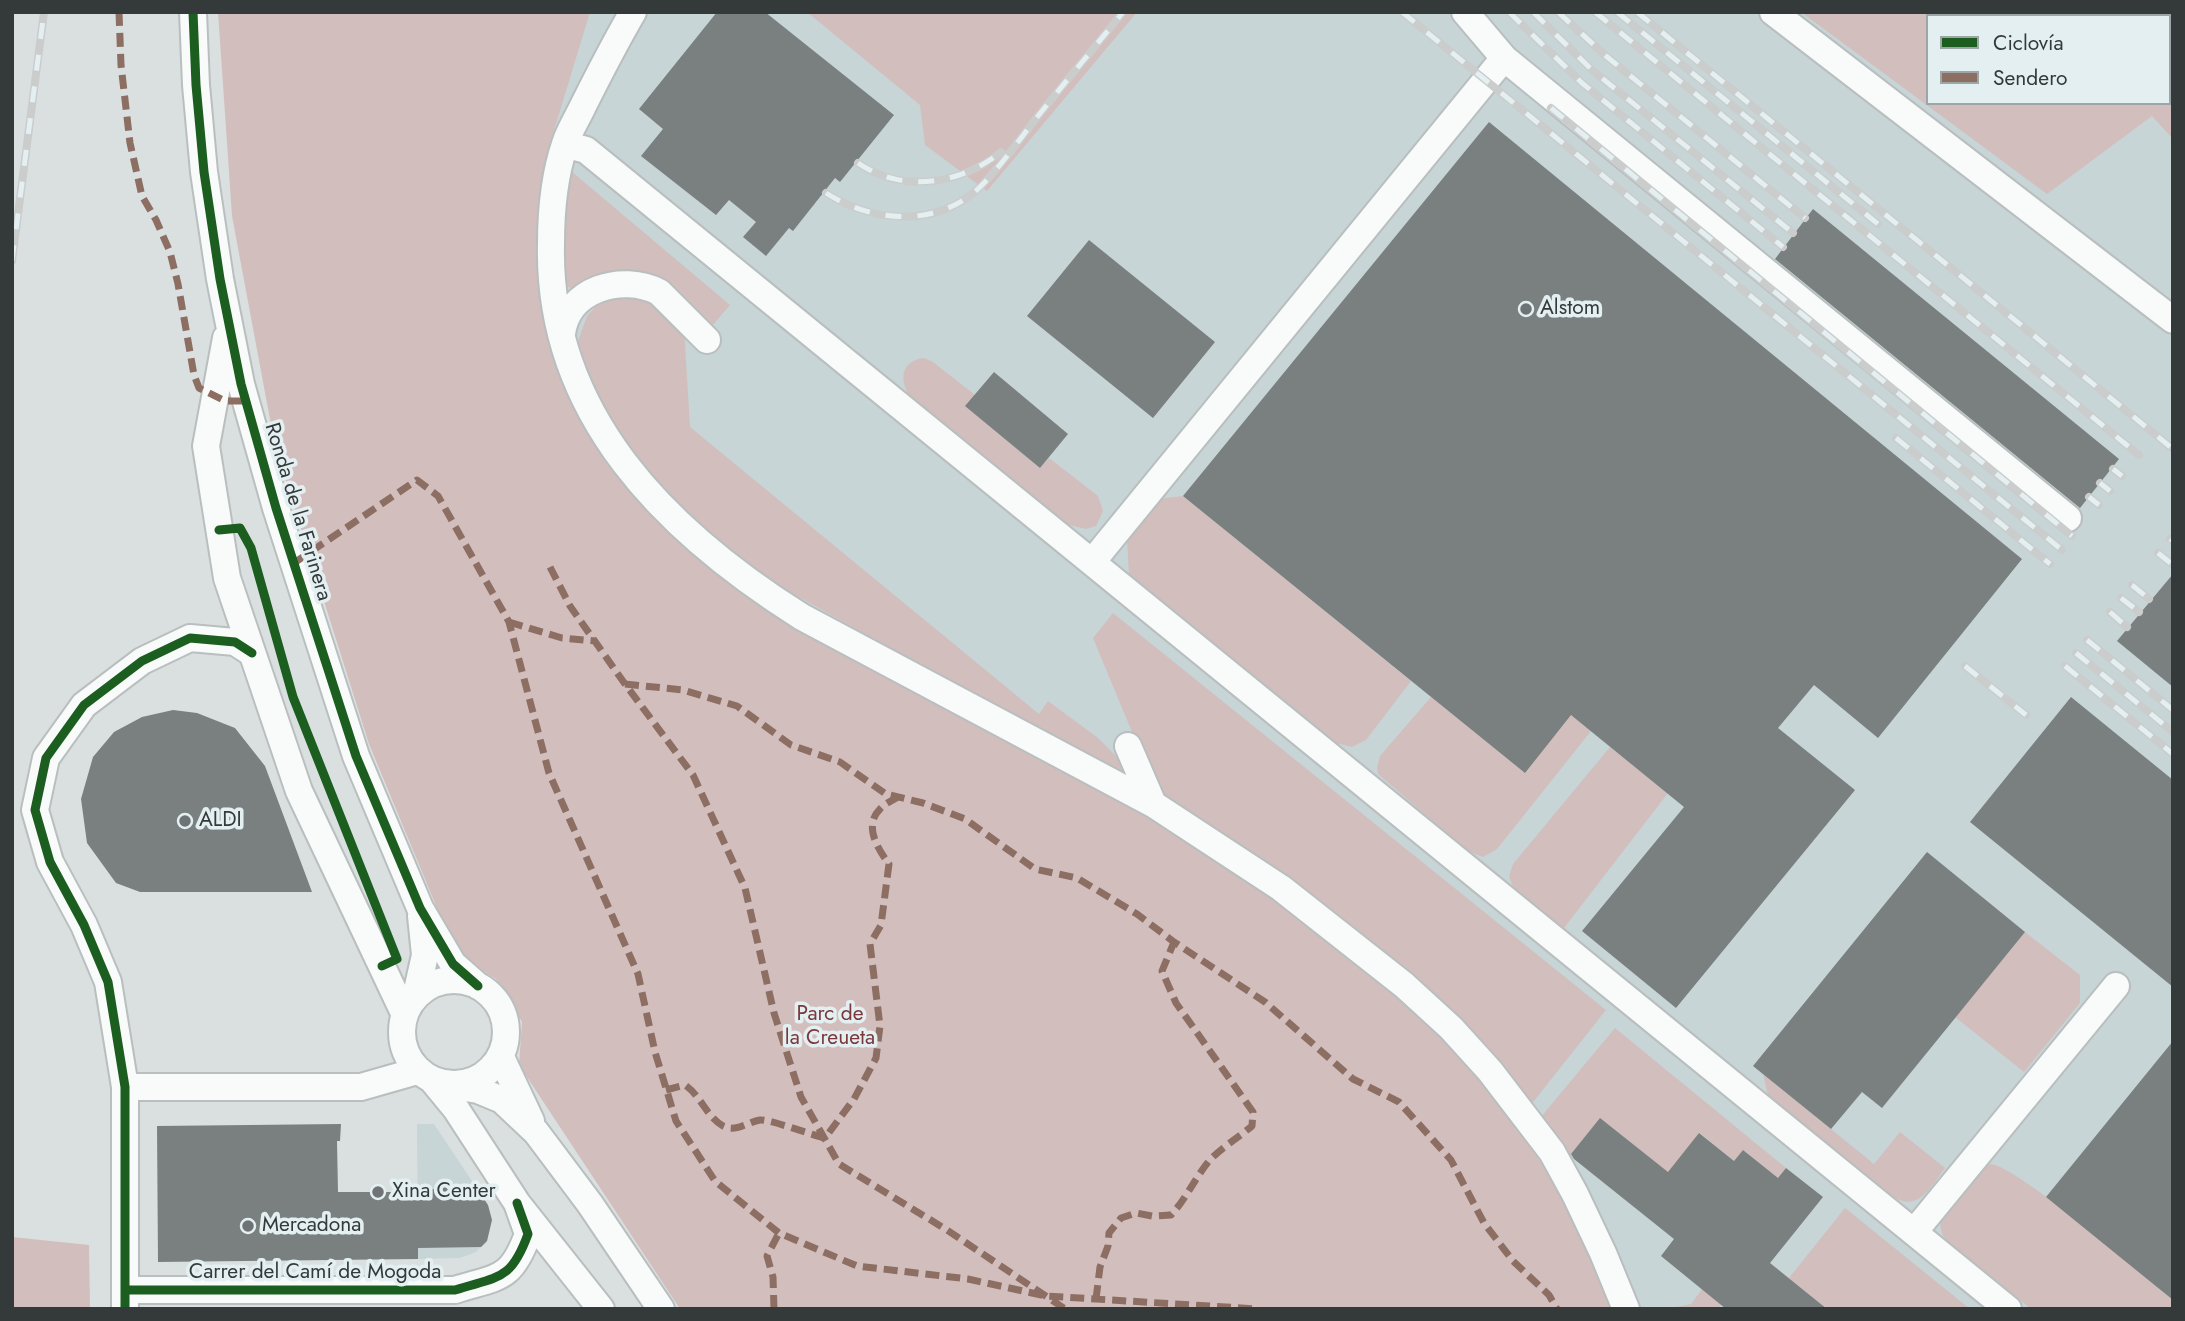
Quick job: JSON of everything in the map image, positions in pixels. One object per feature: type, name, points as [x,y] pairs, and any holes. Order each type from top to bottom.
[{"type":"street","name":"Ronda de la Farinera","points":[[193,12],[204,172],[229,322],[241,384],[276,508],[356,756],[420,908],[453,964],[478,986]]},
{"type":"street","points":[[633,12],[565,144],[555,182],[550,249],[554,299],[576,381],[618,457],[652,495],[723,563],[760,590],[802,617],[1153,804],[1282,887],[1404,985],[1451,1028],[1490,1071],[1552,1152],[1604,1253],[1626,1309]]},
{"type":"street","points":[[1465,12],[1504,58],[2068,518]]},
{"type":"street","points":[[1773,12],[2173,320]]},
{"type":"street","points":[[1092,562],[1504,58]]},
{"type":"street","points":[[565,144],[586,150],[2008,1309]]},
{"type":"street","points":[[562,334],[567,315],[582,298],[606,286],[620,284],[649,287],[659,292],[707,340]]},
{"type":"street","name":"Ronda de la Farinera","points":[[229,322],[206,446],[227,578],[299,791],[410,1004]]},
{"type":"street","points":[[125,1299],[125,1087],[108,982],[84,925],[50,862],[35,810],[46,758],[84,705],[142,661],[191,638],[235,642],[251,653]]},
{"type":"street","points":[[1128,746],[1153,804]]},
{"type":"street","name":"Ronda de la Farinera","points":[[410,1004],[425,955],[420,908]]},
{"type":"street","points":[[125,1087],[361,1087],[434,1079],[472,1082],[489,1072],[501,1056],[506,1037],[505,1018],[495,1000],[478,986],[457,979],[435,983],[410,1004],[401,1035],[405,1054],[434,1079],[517,1203],[601,1309]]},
{"type":"street","points":[[1914,1232],[2116,986]]},
{"type":"street","points":[[501,1056],[536,1132]]},
{"type":"street","points":[[434,1079],[478,1090],[502,1100],[536,1132],[590,1204],[661,1309]]},
{"type":"street","name":"Carrer del Camí de Mogoda","points":[[125,1299],[455,1290],[508,1273],[521,1254],[528,1234],[517,1203]]},
{"type":"shaded area","points":[[249,12],[2041,12],[1926,14],[1926,105],[2173,103],[2173,1309],[1605,1309],[521,538]]},
{"type":"shaded area","points":[[417,1124],[434,1124],[488,1205],[492,1220],[487,1241],[476,1252],[460,1258],[418,1259]]},
{"type":"green space","name":"Parc de la Creueta","points":[[218,12],[590,12],[555,127],[546,172],[563,375],[738,589],[1148,813],[1253,881],[1385,983],[1458,1050],[1501,1100],[1578,1222],[1614,1309],[680,1309],[519,1065],[522,1022],[496,979],[456,954],[369,744],[275,446],[232,216]]},
{"type":"green space","points":[[807,12],[1137,12],[987,191],[925,145],[920,105]]},
{"type":"green space","points":[[1801,12],[2173,12],[2173,139],[2152,116],[2047,194],[1927,105],[2171,105],[2171,14],[1926,14],[1926,104]]},
{"type":"green space","points":[[571,171],[730,305],[711,327],[669,290],[578,290],[568,287],[562,277],[566,179]]},
{"type":"green space","points":[[613,295],[647,299],[684,327],[690,427],[1039,714],[1048,701],[1098,738],[1123,763],[1122,774],[1111,772],[767,579],[702,530],[665,494],[609,424],[581,370],[578,341],[587,316],[601,301]]},
{"type":"green space","points":[[924,358],[975,395],[966,406],[1040,468],[1049,458],[1098,496],[1103,511],[1096,526],[1086,529],[1069,525],[909,395],[904,382],[904,371],[911,362]]},
{"type":"green space","points":[[1183,496],[1411,681],[1366,740],[1352,747],[1336,743],[1129,576],[1127,540],[1158,499]]},
{"type":"green space","points":[[1113,613],[1606,1010],[1530,1106],[1159,797],[1093,638]]},
{"type":"green space","points":[[1431,697],[1524,772],[1571,715],[1591,731],[1497,849],[1483,857],[1468,851],[1378,774],[1380,756]]},
{"type":"green space","points":[[1610,747],[1668,793],[1564,928],[1513,887],[1509,876],[1513,864]]},
{"type":"green space","points":[[2025,932],[2080,975],[2080,1003],[2024,1072],[1955,1017]]},
{"type":"green space","points":[[1615,1028],[1786,1168],[1778,1178],[1743,1150],[1734,1161],[1700,1133],[1668,1172],[1600,1119],[1566,1160],[1540,1118]]},
{"type":"green space","points":[[1763,1074],[1874,1164],[1900,1132],[1945,1168],[1930,1189],[1918,1199],[1904,1201],[1895,1198],[1768,1096]]},
{"type":"green space","points":[[1990,1164],[2026,1182],[2052,1201],[2173,1300],[2173,1309],[2031,1309],[1945,1239],[1941,1230],[1942,1215],[1982,1167]]},
{"type":"green space","points":[[1845,1208],[1970,1309],[1827,1309],[1789,1278]]},
{"type":"green space","points":[[12,1237],[89,1245],[90,1309],[12,1309]]},
{"type":"green space","points":[[1702,1289],[1721,1305],[1717,1309],[1667,1309],[1691,1304]]},
{"type":"building","points":[[717,12],[765,12],[894,115],[840,182],[835,178],[793,231],[789,228],[766,256],[743,237],[756,222],[729,200],[716,215],[641,156],[663,129],[639,109]]},
{"type":"building","name":"Alstom","points":[[1489,122],[2022,559],[1878,738],[1814,685],[1778,728],[1855,790],[1676,1008],[1582,931],[1684,807],[1571,715],[1525,773],[1183,496]]},
{"type":"building","points":[[1813,209],[2119,459],[2080,508],[1775,259]]},
{"type":"building","points":[[1089,240],[1215,342],[1153,418],[1027,316]]},
{"type":"building","points":[[994,372],[1068,434],[1040,468],[965,406]]},
{"type":"building","points":[[2173,574],[2173,687],[2117,641]]},
{"type":"building","points":[[2071,697],[2173,780],[2173,987],[1970,822]]},
{"type":"building","name":"ALDI","points":[[173,710],[197,713],[235,728],[265,766],[312,892],[140,892],[116,883],[87,843],[81,799],[93,757],[114,732],[142,717]]},
{"type":"building","points":[[1927,852],[2025,932],[1882,1108],[1862,1092],[1831,1129],[1753,1066]]},
{"type":"building","points":[[2173,1041],[2173,1300],[2046,1197]]},
{"type":"building","points":[[1600,1118],[1668,1172],[1699,1133],[1734,1161],[1743,1150],[1778,1178],[1786,1168],[1823,1197],[1770,1263],[1827,1309],[1726,1309],[1661,1256],[1674,1239],[1571,1154]]},
{"type":"building","name":"Mercadona","points":[[341,1124],[340,1141],[337,1141],[338,1192],[417,1192],[417,1189],[434,1187],[476,1187],[488,1205],[492,1220],[487,1241],[481,1247],[418,1248],[418,1259],[158,1262],[157,1126]]},
{"type":"railway","points":[[12,261],[44,12]]},
{"type":"railway","points":[[826,193],[864,210],[904,217],[925,215],[963,200],[980,187],[995,170],[1123,12]]},
{"type":"railway","points":[[1402,12],[2062,550]]},
{"type":"railway","points":[[1509,12],[1582,83],[1783,247]]},
{"type":"railway","points":[[1533,12],[1592,70],[1793,233]]},
{"type":"railway","points":[[1558,12],[1606,56],[1805,218]]},
{"type":"railway","points":[[1595,12],[2139,455]]},
{"type":"railway","points":[[1617,12],[1878,224]]},
{"type":"railway","points":[[1637,12],[2173,449]]},
{"type":"railway","points":[[1551,108],[2072,536]]},
{"type":"railway","points":[[858,163],[875,173],[894,179],[931,181],[968,172],[1001,152]]},
{"type":"railway","points":[[1896,438],[2050,564]]},
{"type":"railway","points":[[2113,469],[2122,476]]},
{"type":"railway","points":[[2100,483],[2110,491]]},
{"type":"railway","points":[[2089,497],[2099,505]]},
{"type":"railway","points":[[2158,553],[2173,565]]},
{"type":"railway","points":[[2132,585],[2149,599]]},
{"type":"railway","points":[[2121,598],[2139,612]]},
{"type":"railway","points":[[2110,612],[2127,627]]},
{"type":"railway","points":[[2087,640],[2173,710]]},
{"type":"railway","points":[[2076,653],[2173,732]]},
{"type":"railway","points":[[1965,666],[2026,715]]},
{"type":"railway","points":[[2065,666],[2173,754]]},
{"type":"marked path","points":[[119,12],[121,65],[130,143],[142,196],[170,252],[194,375],[199,388],[225,401],[246,401]]},
{"type":"marked path","points":[[294,563],[417,480],[438,496],[509,622],[549,773],[638,974],[655,1052],[676,1121],[715,1181],[779,1233],[857,1266],[968,1279],[1046,1296],[1258,1309]]},
{"type":"marked path","points":[[550,567],[570,606],[693,775],[745,888],[774,1013],[801,1097],[839,1164],[947,1230],[1065,1309]]},
{"type":"marked path","points":[[509,622],[562,638],[595,641]]},
{"type":"marked path","points":[[625,684],[683,690],[737,706],[791,745],[840,762],[886,794],[923,803],[965,819],[1035,869],[1077,878],[1137,914],[1174,942],[1265,1002],[1353,1079],[1399,1102],[1451,1160],[1484,1223],[1513,1261],[1549,1295],[1557,1309]]},
{"type":"marked path","points":[[666,1090],[685,1085],[712,1117],[728,1128],[765,1120],[825,1138],[854,1099],[876,1058],[880,1026],[870,944],[881,925],[889,864],[872,830],[875,816],[882,807],[898,797]]},
{"type":"marked path","points":[[1096,1299],[1100,1267],[1108,1246],[1109,1233],[1121,1218],[1136,1213],[1171,1215],[1209,1161],[1252,1126],[1253,1112],[1176,1003],[1162,971],[1174,942]]},
{"type":"marked path","points":[[774,1309],[773,1277],[767,1256],[779,1233]]},
{"type":"cycle path","points":[[193,12],[204,172],[220,279],[241,384],[276,508],[356,756],[420,908],[453,964],[478,986]]},
{"type":"cycle path","points":[[219,530],[240,528],[251,548],[293,697],[397,959],[382,966]]},
{"type":"cycle path","points":[[125,1309],[125,1087],[108,982],[84,925],[50,862],[35,810],[46,758],[84,705],[142,661],[190,638],[235,642],[252,653]]},
{"type":"cycle path","points":[[125,1290],[455,1290],[493,1279],[516,1261],[528,1234],[517,1203]]},
{"type":"place","name":"Alstom","points":[[1526,309]]},
{"type":"place","name":"ALDI","points":[[185,821]]},
{"type":"place","name":"Xina Center","points":[[378,1192]]},
{"type":"place","name":"Mercadona","points":[[248,1226]]}]
